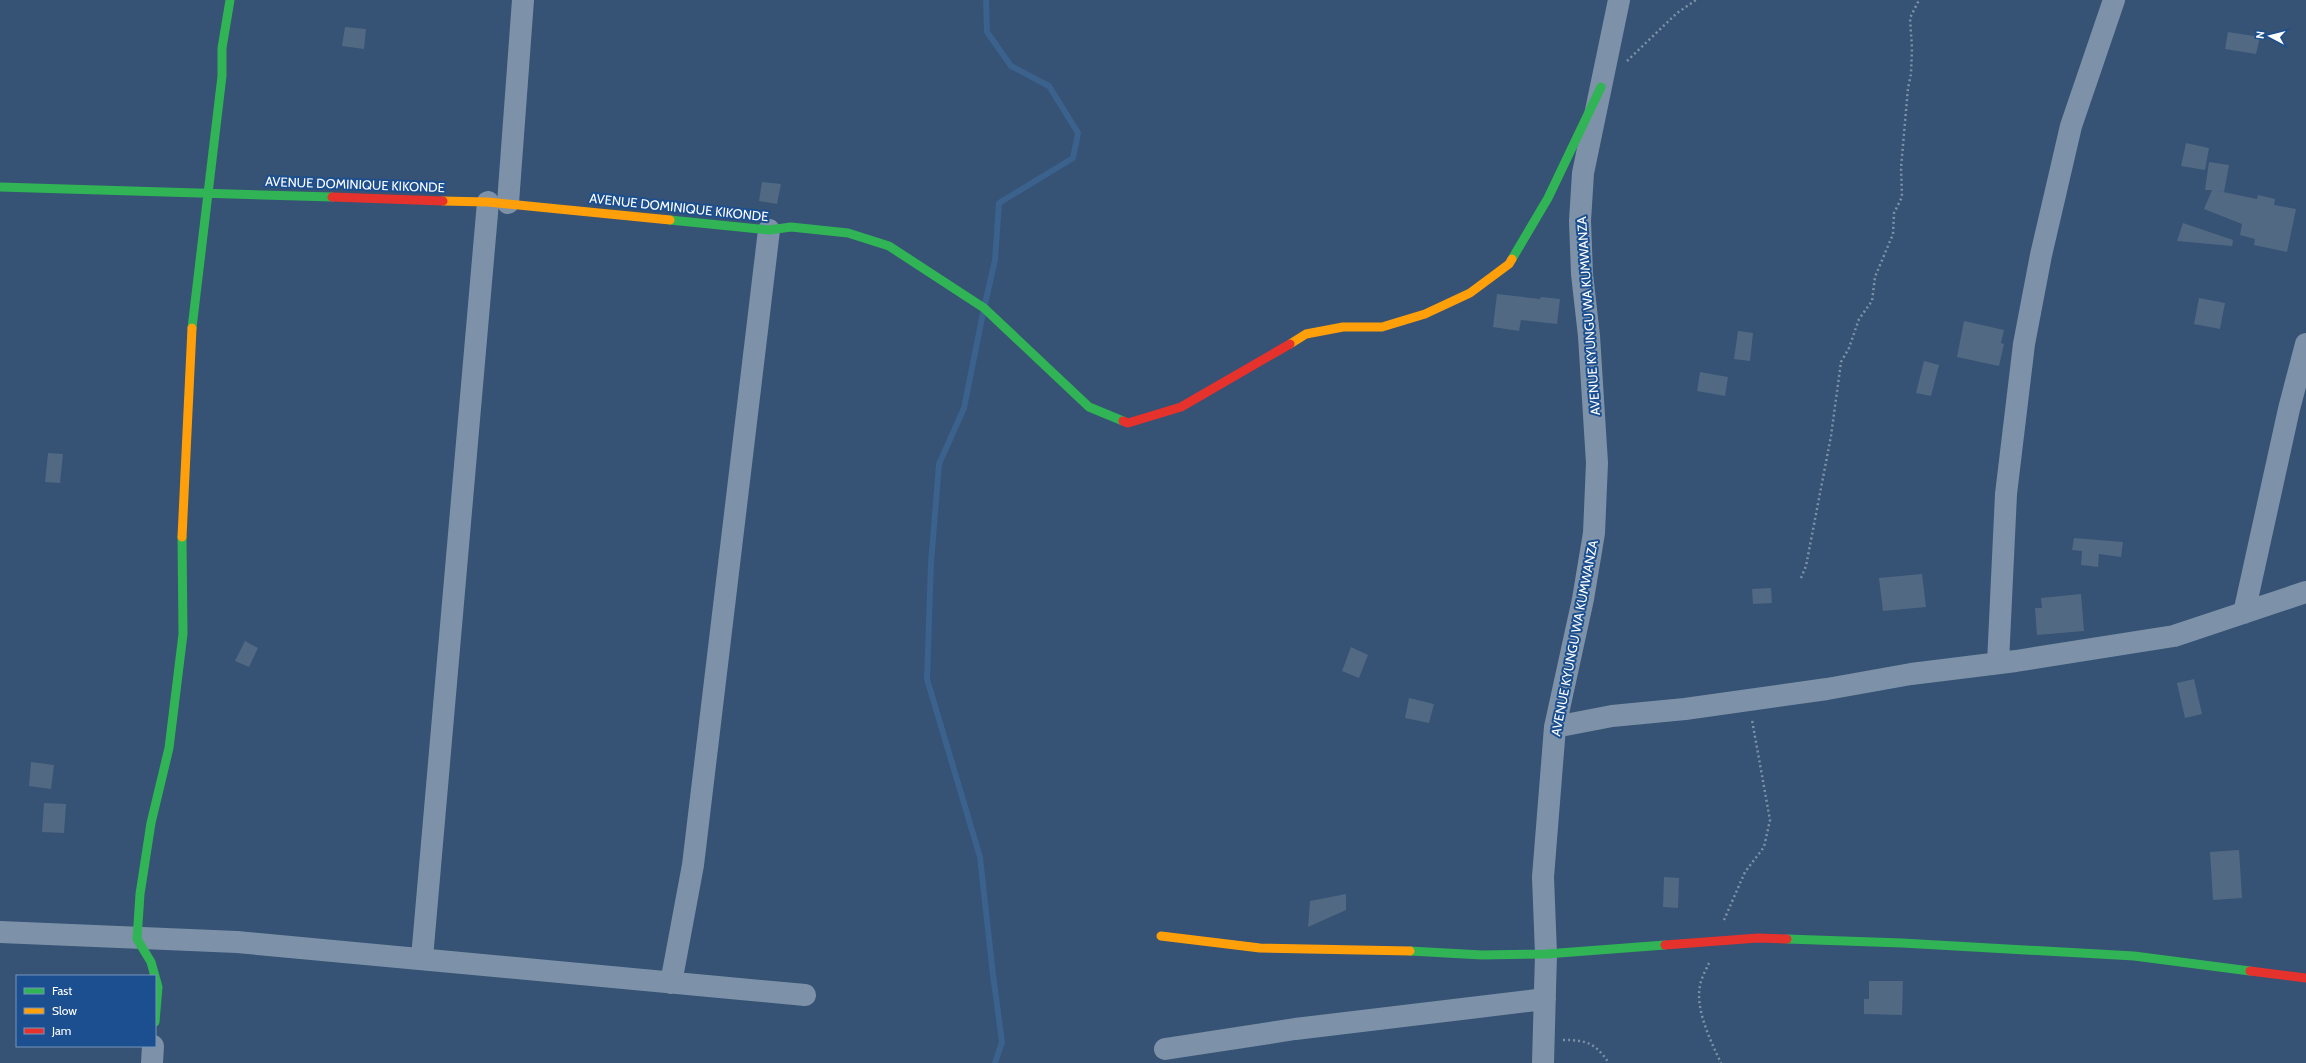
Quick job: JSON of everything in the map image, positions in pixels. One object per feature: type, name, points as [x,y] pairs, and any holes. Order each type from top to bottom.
[{"type":"street","points":[[155,975],[151,962],[137,938],[140,894],[151,823],[162,787],[169,748],[183,634],[181,564],[184,455],[191,338],[207,192],[222,76],[222,48],[230,0]]},
{"type":"street","points":[[422,958],[498,202],[523,0]]},
{"type":"street","name":"AVENUE KYUNGU WA KUMWANZA","points":[[1543,1063],[1546,954],[1543,877],[1555,727],[1583,599],[1594,533],[1597,463],[1589,336],[1582,274],[1580,221],[1583,173],[1619,0]]},
{"type":"street","points":[[1998,663],[2006,494],[2024,344],[2041,255],[2069,133],[2114,0]]},
{"type":"street","name":"AVENUE DOMINIQUE KIKONDE","points":[[0,186],[498,202],[769,230],[791,227],[848,233],[889,246],[984,308],[1089,407],[1128,422],[1181,407],[1259,363],[1306,334],[1343,327],[1382,327],[1425,314],[1470,293],[1509,264],[1548,198],[1601,87]]},
{"type":"street","points":[[671,983],[693,865],[769,230]]},
{"type":"street","points":[[2244,613],[2289,409],[2306,344]]},
{"type":"street","points":[[1555,727],[1612,716],[1827,689],[1911,674],[1998,663],[2174,636],[2305,594]]},
{"type":"street","points":[[0,932],[237,942],[422,958],[805,995]]},
{"type":"street","points":[[1161,936],[1260,948],[1381,949],[1482,955],[1546,954],[1758,938],[1902,943],[2127,956],[2306,978]]},
{"type":"street","points":[[156,980],[158,987],[156,1010]]},
{"type":"street","points":[[1165,1049],[1295,1029],[1545,999]]},
{"type":"street","points":[[152,1063],[153,1047]]},
{"type":"path","points":[[1601,87],[1677,12],[1696,0]]},
{"type":"path","points":[[1801,578],[1806,566],[1831,436],[1841,362],[1851,343],[1859,319],[1872,301],[1875,277],[1893,234],[1894,212],[1902,197],[1900,168],[1906,102],[1911,74],[1912,48],[1910,18],[1919,0]]},
{"type":"path","points":[[1720,1063],[1709,1040],[1700,1000],[1700,986],[1716,941],[1745,872],[1764,847],[1770,820],[1757,742],[1747,700]]},
{"type":"path","points":[[1544,1040],[1583,1040],[1601,1051],[1609,1063]]},
{"type":"building","points":[[345,27],[366,29],[364,49],[342,46]]},
{"type":"building","points":[[2228,32],[2260,37],[2256,54],[2225,49]]},
{"type":"building","points":[[2186,143],[2209,148],[2205,170],[2181,166]]},
{"type":"building","points":[[2209,162],[2229,165],[2224,192],[2218,191],[2257,199],[2258,195],[2275,199],[2274,205],[2296,209],[2287,252],[2254,245],[2255,239],[2240,235],[2242,224],[2204,209],[2212,190],[2205,190]]},
{"type":"building","points":[[762,182],[781,184],[777,204],[759,201]]},
{"type":"building","points":[[2183,223],[2233,240],[2232,246],[2177,241]]},
{"type":"building","points":[[1497,294],[1540,299],[1541,297],[1560,299],[1557,324],[1521,320],[1519,331],[1493,327]]},
{"type":"building","points":[[2199,298],[2225,303],[2220,329],[2194,324]]},
{"type":"building","points":[[1964,321],[2004,330],[2001,343],[2004,344],[1999,366],[1957,357]]},
{"type":"building","points":[[1738,331],[1753,333],[1750,361],[1734,359]]},
{"type":"building","points":[[1924,361],[1939,365],[1931,396],[1916,393]]},
{"type":"building","points":[[1700,372],[1728,377],[1725,396],[1697,391]]},
{"type":"building","points":[[48,453],[63,454],[60,483],[45,482]]},
{"type":"building","points":[[2074,538],[2123,542],[2121,557],[2099,554],[2098,567],[2081,565],[2082,551],[2072,550]]},
{"type":"building","points":[[1922,574],[1926,607],[1883,611],[1879,578]]},
{"type":"building","points":[[1771,588],[1772,603],[1753,604],[1752,589]]},
{"type":"building","points":[[2081,594],[2084,631],[2037,635],[2035,608],[2042,608],[2041,598]]},
{"type":"building","points":[[245,641],[258,648],[249,667],[235,661]]},
{"type":"building","points":[[1351,647],[1368,655],[1359,678],[1342,671]]},
{"type":"building","points":[[2194,679],[2202,714],[2185,718],[2177,683]]},
{"type":"building","points":[[1409,698],[1434,704],[1429,723],[1405,718]]},
{"type":"building","points":[[31,762],[54,765],[51,789],[29,786]]},
{"type":"building","points":[[44,803],[66,804],[64,833],[42,832]]},
{"type":"building","points":[[2239,850],[2242,898],[2213,900],[2210,852]]},
{"type":"building","points":[[1664,877],[1679,878],[1678,908],[1663,907]]},
{"type":"building","points":[[1346,894],[1346,910],[1308,927],[1310,901]]},
{"type":"building","points":[[1869,981],[1903,981],[1902,1015],[1864,1014],[1864,999],[1869,999]]},
{"type":"waterway","points":[[985,304],[995,260],[999,203],[1073,158],[1078,133],[1049,86],[1011,66],[987,32],[986,0]]},
{"type":"waterway","points":[[983,313],[964,408],[939,464],[931,563],[927,679],[980,857],[1002,1042],[995,1063]]},
{"type":"traffic: fast","points":[[192,328],[222,76],[222,48],[230,0]]},
{"type":"traffic: fast","points":[[1512,259],[1548,198],[1601,87]]},
{"type":"traffic: fast","points":[[0,187],[332,197]]},
{"type":"traffic: fast","points":[[670,220],[769,230],[791,227],[848,233],[889,246],[984,308],[1089,407],[1123,421]]},
{"type":"traffic: fast","points":[[155,975],[151,962],[137,939],[140,894],[151,823],[169,748],[183,634],[182,537]]},
{"type":"traffic: fast","points":[[1787,939],[1902,943],[2134,956],[2250,971]]},
{"type":"traffic: fast","points":[[1410,951],[1482,955],[1546,954],[1665,945]]},
{"type":"traffic: fast","points":[[156,980],[158,987],[156,1010]]},
{"type":"traffic: slow","points":[[443,201],[488,202],[670,220]]},
{"type":"traffic: slow","points":[[1290,344],[1306,334],[1343,327],[1382,327],[1425,314],[1470,293],[1509,264],[1512,259]]},
{"type":"traffic: slow","points":[[182,537],[192,328]]},
{"type":"traffic: slow","points":[[1161,936],[1260,948],[1410,951]]},
{"type":"traffic: jam","points":[[332,197],[443,201]]},
{"type":"traffic: jam","points":[[1123,421],[1128,423],[1181,407],[1290,344]]},
{"type":"traffic: jam","points":[[1665,945],[1758,938],[1787,939]]},
{"type":"traffic: jam","points":[[2250,971],[2306,978]]}]
